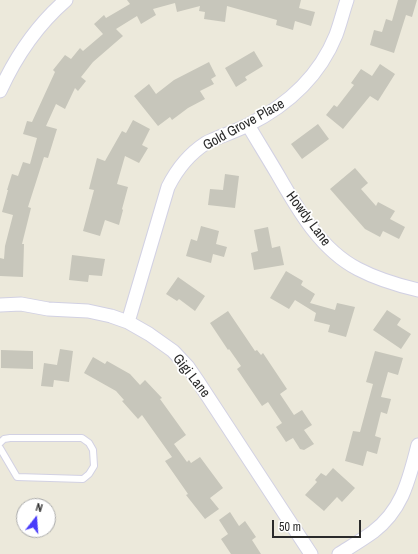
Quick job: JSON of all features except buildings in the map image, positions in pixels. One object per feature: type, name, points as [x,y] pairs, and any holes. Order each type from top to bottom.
[{"type":"street","points":[[0,90],[23,48],[35,31],[66,0]]},
{"type":"street","name":"Gold Grove Place","points":[[128,322],[168,187],[180,166],[206,143],[248,125],[282,105],[300,90],[321,64],[328,52],[340,25],[347,0]]},
{"type":"street","name":"Howdy Lane","points":[[248,125],[300,211],[317,235],[329,248],[352,266],[376,278],[418,290]]},
{"type":"street","name":"Gigi Lane","points":[[0,304],[21,304],[48,309],[88,311],[111,316],[128,322],[149,334],[173,352],[188,368],[311,554]]},
{"type":"street","points":[[339,554],[373,531],[384,522],[395,509],[407,485],[418,445]]},
{"type":"lane","points":[[0,443],[4,439],[10,438],[82,438],[89,443],[93,450],[94,466],[89,474],[83,479],[16,477],[0,448]]}]
